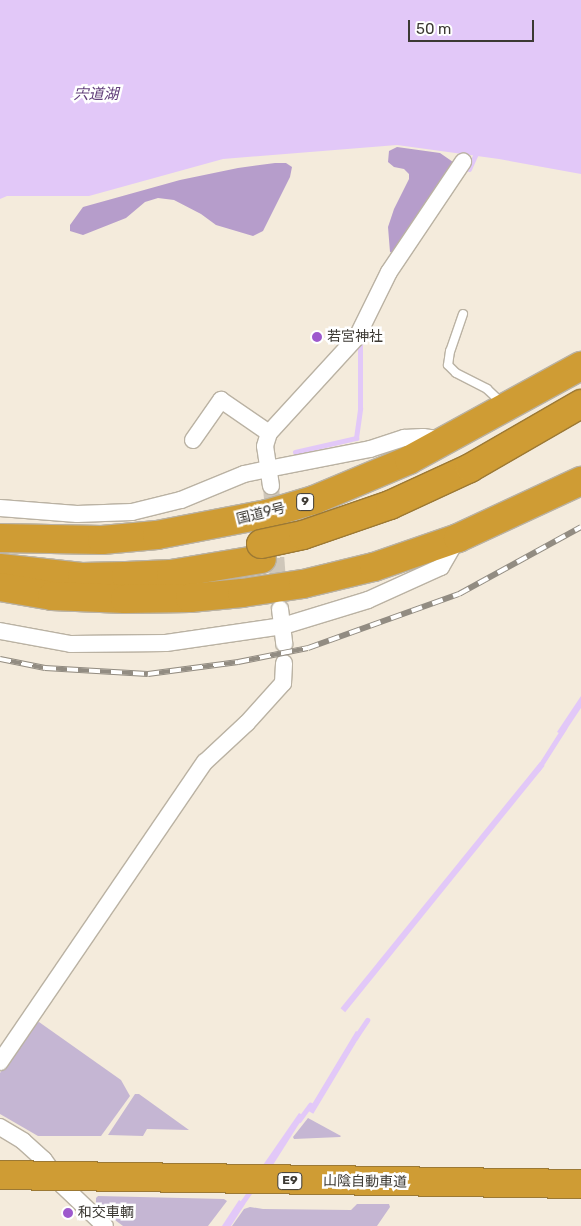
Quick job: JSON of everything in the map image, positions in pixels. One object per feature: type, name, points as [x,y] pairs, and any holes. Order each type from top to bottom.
[{"type":"highway","name":"国道9号","points":[[0,538],[102,540],[157,535],[267,514],[339,490],[409,460],[581,366]]},
{"type":"highway","points":[[0,568],[82,577],[171,574],[262,551],[303,534],[390,505],[470,468],[581,404]]},
{"type":"highway","points":[[0,554],[83,562],[128,561],[215,552],[306,549],[394,519],[477,480],[581,421]]},
{"type":"highway","points":[[0,587],[52,596],[125,599],[190,598],[303,584],[374,567],[458,538],[581,481]]},
{"type":"highway","name":"山陰自動車道","points":[[0,1175],[581,1184]]},
{"type":"highway","name":"山陰自動車道","points":[[0,1188],[581,1196]]},
{"type":"street","points":[[271,486],[265,446],[269,434],[357,337],[389,272],[463,162]]},
{"type":"street","points":[[193,440],[221,400],[269,434]]},
{"type":"street","points":[[0,508],[77,514],[132,512],[181,500],[244,474],[330,458],[404,438],[422,437],[448,440]]},
{"type":"street","points":[[0,631],[71,644],[166,643],[283,626],[368,600],[441,567],[458,538]]},
{"type":"street","points":[[280,608],[284,644]]},
{"type":"street","points":[[0,1062],[205,762],[247,723],[284,683],[284,663]]},
{"type":"street","points":[[0,1127],[23,1141],[44,1160],[62,1185],[105,1226]]},
{"type":"lane","points":[[463,314],[450,351],[448,365],[456,373],[487,389],[508,407]]},
{"type":"shaded area","points":[[397,147],[440,153],[453,162],[452,167],[393,253],[390,252],[388,227],[394,209],[409,179],[409,174],[404,169],[394,167],[388,162],[389,151]]},
{"type":"shaded area","points":[[286,163],[292,167],[290,177],[263,231],[253,236],[216,225],[201,214],[174,200],[158,198],[145,202],[126,218],[83,235],[70,231],[70,225],[83,207],[180,180],[238,168]]},
{"type":"shaded area","points":[[39,1022],[121,1080],[130,1096],[101,1136],[38,1136],[0,1114],[0,1073],[34,1024]]},
{"type":"shaded area","points":[[135,1094],[139,1094],[189,1130],[147,1129],[143,1136],[108,1135]]},
{"type":"shaded area","points":[[308,1118],[341,1136],[294,1139],[293,1137]]},
{"type":"shaded area","points":[[98,1196],[224,1199],[227,1201],[208,1226],[123,1226],[96,1206],[96,1198]]},
{"type":"shaded area","points":[[357,1204],[389,1204],[390,1207],[377,1226],[232,1226],[244,1209],[250,1207],[263,1209],[351,1210]]},
{"type":"water","name":"宍道湖","points":[[0,0],[581,0],[581,174],[499,159],[397,145],[223,159],[89,196],[7,196],[0,199]]},
{"type":"water","points":[[581,696],[581,708],[563,735],[557,732]]},
{"type":"water","points":[[540,762],[545,766],[345,1012],[341,1008]]},
{"type":"water","points":[[356,1031],[361,1034],[313,1114],[308,1111]]},
{"type":"water","points":[[299,1113],[304,1116],[271,1168],[261,1168]]},
{"type":"water","points":[[239,1200],[245,1204],[231,1226],[222,1226]]},
{"type":"waterway","points":[[469,169],[477,151]]},
{"type":"waterway","points":[[295,452],[356,438],[360,408],[360,344],[362,340]]},
{"type":"waterway","points":[[538,769],[564,728]]},
{"type":"waterway","points":[[355,1038],[367,1020]]},
{"type":"waterway","points":[[299,1120],[310,1105]]},
{"type":"waterway","points":[[239,1207],[253,1187]]},
{"type":"tunnel","points":[[271,486],[279,596]]},
{"type":"railway","points":[[0,659],[45,668],[148,674],[238,662],[308,648],[459,594],[581,527]]},
{"type":"place","name":"若宮神社","points":[[317,337]]},
{"type":"place","name":"和交車輌","points":[[68,1213]]}]
